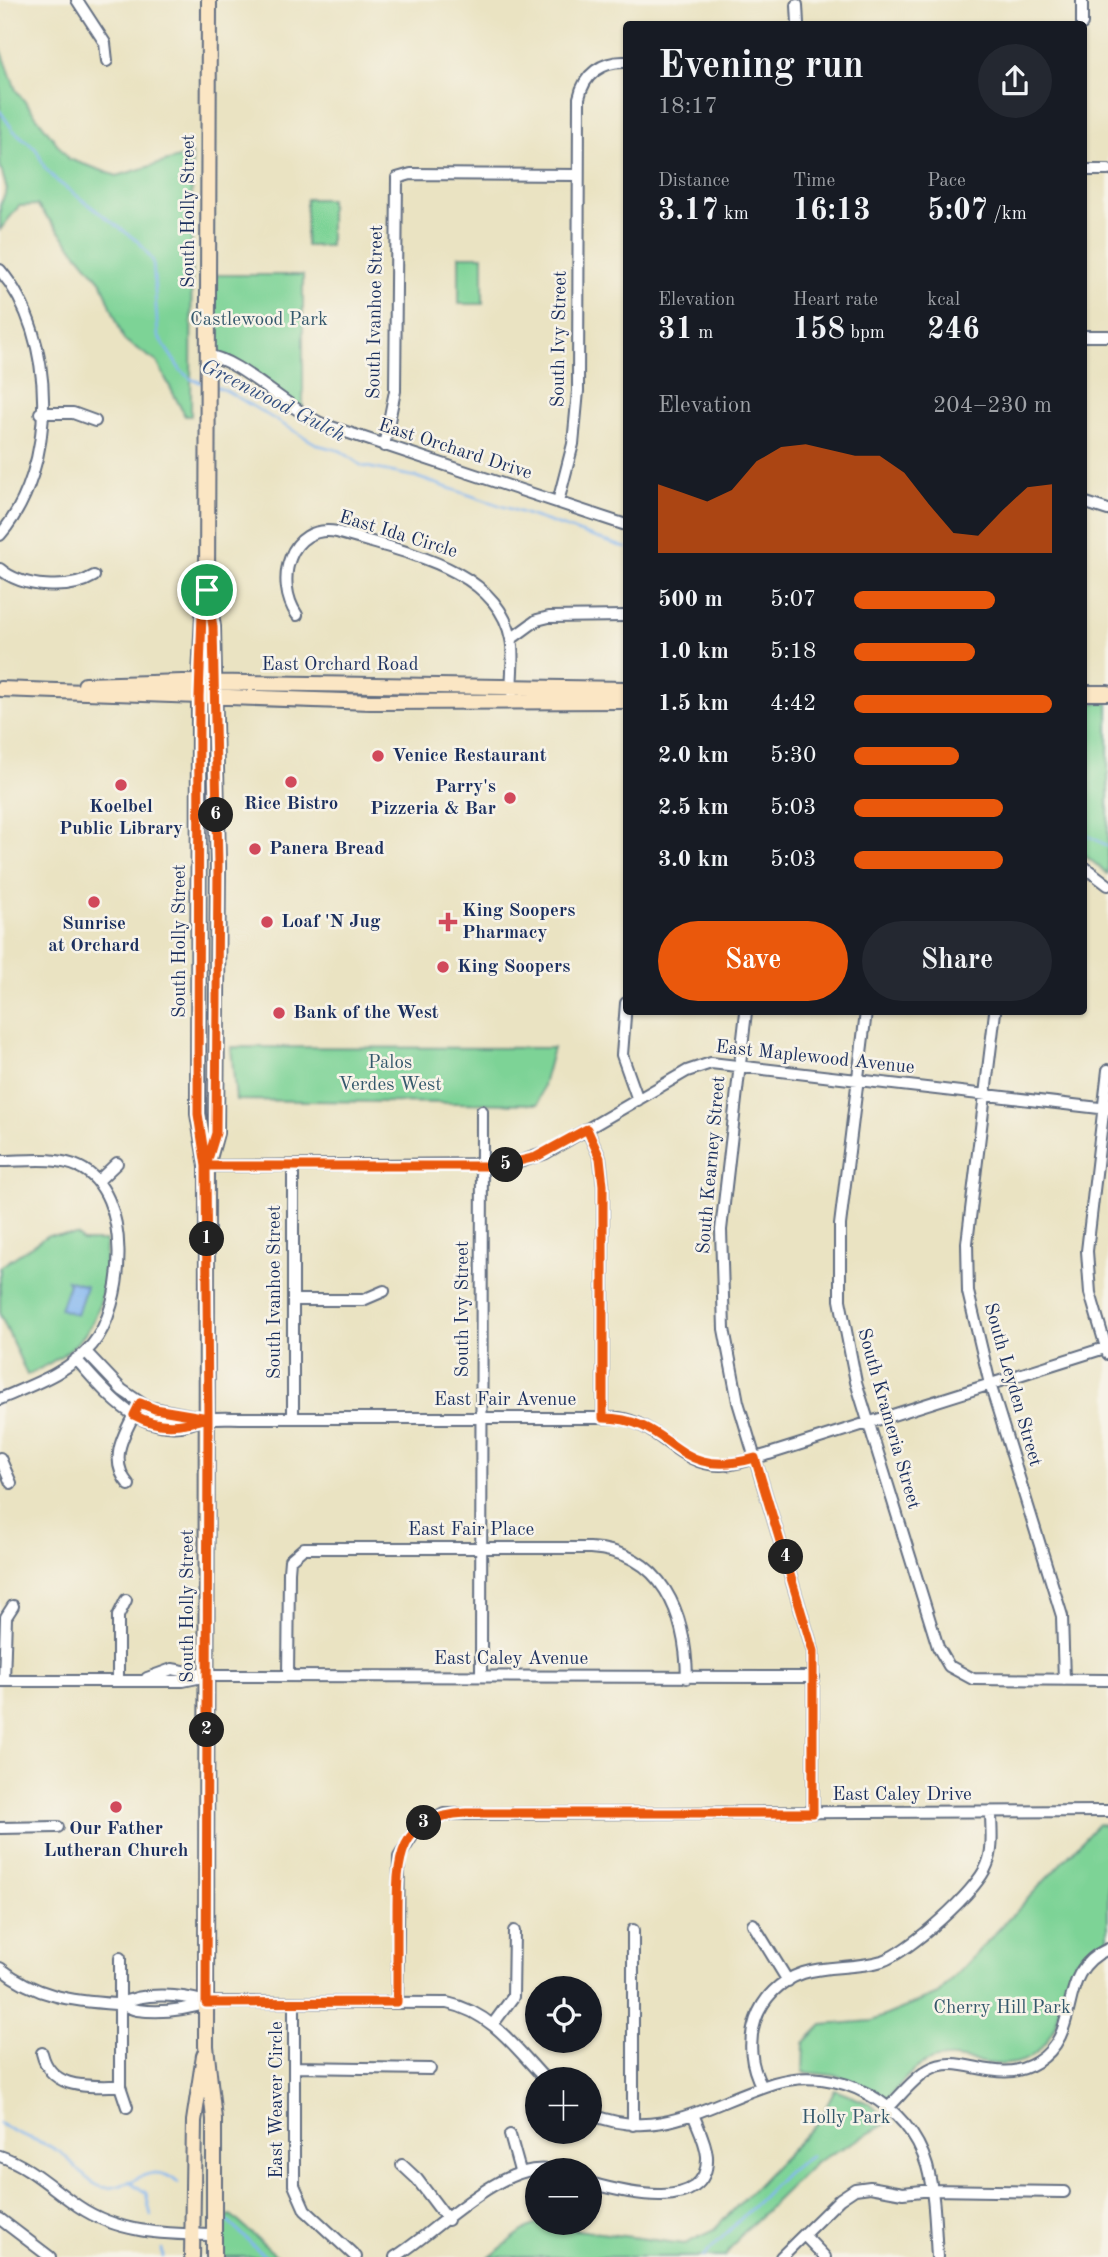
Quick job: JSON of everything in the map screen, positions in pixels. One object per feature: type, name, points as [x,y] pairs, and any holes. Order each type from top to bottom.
[{"type":"main road","name":"South Holly Street","points":[[209,0],[207,590],[202,615],[218,864],[216,1133],[206,1166],[206,2046],[214,2119],[214,2257]]},
{"type":"main road","name":"East Orchard Road","points":[[0,689],[53,689],[127,682],[207,690],[408,684],[512,696],[623,701]]},
{"type":"main road","name":"East Orchard Road","points":[[512,696],[623,689]]},
{"type":"main road","points":[[1087,693],[1108,693]]},
{"type":"main road","name":"South Holly Street","points":[[192,2257],[194,2121],[206,2046]]},
{"type":"street","points":[[77,0],[105,43],[107,61]]},
{"type":"street","points":[[1082,0],[1082,21]]},
{"type":"street","points":[[797,5],[798,21]]},
{"type":"street","name":"South Ivy Street","points":[[558,502],[573,444],[578,391],[578,106],[583,82],[601,66],[623,62]]},
{"type":"street","points":[[1087,170],[1108,170]]},
{"type":"street","name":"South Ivanhoe Street","points":[[384,446],[395,391],[397,178],[411,174],[578,175]]},
{"type":"street","points":[[0,270],[17,293],[34,332],[41,374],[39,449],[32,481],[19,509],[0,535]]},
{"type":"street","points":[[1087,336],[1108,336]]},
{"type":"street","name":"East Orchard Drive","points":[[208,361],[225,359],[311,419],[384,446],[623,524]]},
{"type":"street","points":[[40,413],[73,413],[95,421]]},
{"type":"street","points":[[1087,503],[1108,510]]},
{"type":"street","name":"East Ida Circle","points":[[297,615],[287,593],[289,561],[300,541],[316,532],[330,530],[461,573],[486,594],[506,623],[512,639],[512,696]]},
{"type":"street","points":[[0,569],[25,583],[78,583],[94,576]]},
{"type":"street","points":[[512,639],[537,621],[549,617],[623,616]]},
{"type":"street","points":[[1087,869],[1108,885]]},
{"type":"street","points":[[625,1015],[622,1055],[638,1100]]},
{"type":"street","name":"South Kearney Street","points":[[746,1015],[721,1230],[721,1291],[730,1367],[812,1642],[813,1813]]},
{"type":"street","name":"South Krameria Street","points":[[866,1015],[840,1225],[839,1268],[846,1339],[867,1422],[944,1661],[954,1671],[973,1679],[1108,1680]]},
{"type":"street","name":"South Leyden Street","points":[[995,1015],[967,1243],[967,1275],[972,1316],[990,1384],[1062,1616],[1064,1680]]},
{"type":"street","name":"East Maplewood Avenue","points":[[206,1166],[481,1166],[525,1161],[695,1067],[711,1063],[739,1064],[1105,1109]]},
{"type":"street","points":[[1107,1349],[1090,1293],[1087,1262],[1108,1070]]},
{"type":"street","name":"South Ivy Street","points":[[481,1676],[482,1111]]},
{"type":"street","points":[[587,1129],[600,1158],[603,1185],[603,1418]]},
{"type":"street","points":[[0,1161],[69,1163],[98,1181],[108,1194],[116,1216],[116,1282],[110,1314],[86,1352],[47,1378],[0,1399]]},
{"type":"street","points":[[98,1181],[117,1163]]},
{"type":"street","name":"South Ivanhoe Street","points":[[293,1166],[293,1418]]},
{"type":"street","points":[[293,1300],[363,1300],[384,1291]]},
{"type":"street","name":"East Fair Avenue","points":[[86,1352],[122,1390],[140,1403],[155,1409],[208,1418],[629,1419],[646,1425],[687,1456],[703,1463],[730,1464],[1107,1349]]},
{"type":"street","name":"East Fair Avenue","points":[[76,1360],[114,1401],[151,1423],[172,1426],[208,1418]]},
{"type":"street","points":[[129,1485],[121,1472],[119,1450],[124,1430],[140,1403]]},
{"type":"street","points":[[0,1458],[11,1483]]},
{"type":"street","name":"East Fair Place","points":[[288,1676],[289,1572],[295,1554],[304,1548],[604,1548],[637,1560],[660,1580],[673,1604],[685,1645],[687,1678]]},
{"type":"street","points":[[118,1681],[118,1616],[125,1601]]},
{"type":"street","points":[[2,1681],[6,1617],[13,1606]]},
{"type":"street","name":"East Caley Avenue","points":[[2,1681],[183,1681],[207,1676],[814,1677]]},
{"type":"street","name":"East Caley Drive","points":[[397,2002],[399,1857],[411,1835],[435,1817],[466,1813],[1108,1811]]},
{"type":"street","points":[[762,2087],[751,2059],[752,2027],[769,1996],[788,1981],[813,1971],[863,1966],[881,1961],[916,1942],[984,1871],[991,1853],[991,1812]]},
{"type":"street","points":[[0,1828],[58,1827]]},
{"type":"street","points":[[753,1924],[788,1981]]},
{"type":"street","points":[[633,1930],[633,2125]]},
{"type":"street","points":[[493,2024],[513,1997],[514,1931]]},
{"type":"street","points":[[889,2108],[918,2077],[937,2066],[954,2064],[1002,2073],[1038,2062],[1056,2044],[1063,2032],[1071,1991],[1080,1970],[1090,1959],[1108,1949]]},
{"type":"street","points":[[120,1958],[120,2086],[127,2107]]},
{"type":"street","points":[[0,1968],[19,1983],[44,1994],[66,2000],[120,2004],[136,2010],[187,2010],[206,2003],[397,2002],[456,2005],[478,2013],[493,2024],[534,2067]]},
{"type":"street","name":"East Weaver Circle","points":[[294,2003],[296,2192],[305,2210],[356,2257]]},
{"type":"street","points":[[42,2053],[53,2074],[68,2084],[120,2086]]},
{"type":"street","points":[[294,2067],[430,2069]]},
{"type":"street","points":[[602,2117],[633,2125],[667,2123],[787,2079],[819,2079],[857,2088],[889,2108],[911,2133],[922,2153],[932,2190],[937,2257]]},
{"type":"street","points":[[602,2185],[662,2196],[688,2190],[701,2177],[706,2162],[705,2146],[693,2115]]},
{"type":"street","points":[[510,2135],[520,2171]]},
{"type":"street","points":[[0,2156],[33,2170],[75,2204],[105,2221],[138,2231],[214,2235]]},
{"type":"street","points":[[402,2165],[418,2179],[448,2220]]},
{"type":"street","points":[[395,2257],[492,2186],[525,2171]]},
{"type":"street","points":[[781,2257],[840,2199],[855,2189],[870,2187],[903,2193],[932,2190],[1064,2192]]},
{"type":"street","points":[[0,2219],[50,2257]]},
{"type":"street","points":[[804,2235],[825,2257]]},
{"type":"green space","name":"Greenwood Gulch","points":[[0,46],[16,90],[69,159],[117,176],[192,154],[191,416],[185,416],[157,362],[124,340],[102,283],[37,205],[19,206],[0,230],[0,205],[7,190],[0,165]]},
{"type":"green space","points":[[306,199],[330,199],[330,246],[306,246]]},
{"type":"green space","points":[[459,256],[483,256],[483,304],[459,304]]},
{"type":"green space","name":"Castlewood Park","points":[[215,275],[303,275],[303,415],[213,356]]},
{"type":"green space","points":[[1087,703],[1108,703],[1108,874],[1087,857]]},
{"type":"green space","name":"Palos Verdes West","points":[[231,1047],[553,1048],[538,1104],[236,1100]]},
{"type":"green space","points":[[48,1235],[77,1235],[82,1241],[106,1241],[103,1288],[99,1307],[82,1338],[68,1351],[27,1375],[0,1314],[0,1267]]},
{"type":"green space","name":"Cherry Hill Park","points":[[1098,1824],[1108,1825],[1108,1943],[1087,1953],[1074,1965],[1067,1979],[1056,2024],[1049,2039],[1036,2053],[1023,2061],[1010,2064],[954,2058],[927,2062],[910,2074],[887,2099],[839,2076],[803,2072],[804,2043],[822,2025],[872,2021],[938,1994]]},
{"type":"green space","name":"Holly Park","points":[[835,2090],[868,2103],[891,2121],[815,2163],[740,2236],[725,2257],[490,2257],[525,2230],[525,2235],[602,2233],[685,2244],[714,2230],[818,2122]]},
{"type":"green space","points":[[231,2215],[278,2257],[222,2257],[222,2219]]},
{"type":"water","points":[[67,1280],[86,1286],[77,1315],[60,1309],[69,1284]]},
{"type":"waterway","name":"Greenwood Gulch","points":[[0,111],[13,130],[36,149],[45,168],[57,181],[140,243],[153,261],[158,336],[181,371],[191,379],[203,383]]},
{"type":"waterway","name":"Greenwood Gulch","points":[[213,386],[225,390],[318,445],[341,451],[362,466],[416,477],[623,547]]},
{"type":"waterway","name":"Greenwood Gulch","points":[[1087,835],[1108,846]]},
{"type":"waterway","points":[[0,2124],[60,2152],[85,2177],[102,2187],[122,2185],[158,2173],[178,2183]]},
{"type":"waterway","points":[[703,2257],[787,2172],[811,2156]]},
{"type":"waterway","points":[[129,2181],[146,2193],[151,2216]]},
{"type":"waterway","points":[[228,2222],[266,2257]]},
{"type":"waterway","points":[[162,2249],[163,2257]]},
{"type":"place","name":"Venice Restaurant","points":[[378,756]]},
{"type":"place","name":"Rice Bistro","points":[[291,782]]},
{"type":"place","name":"Koelbel Public Library","points":[[121,785]]},
{"type":"place","name":"Parry's Pizzeria & Bar","points":[[510,798]]},
{"type":"place","name":"Panera Bread","points":[[255,849]]},
{"type":"place","name":"Sunrise at Orchard","points":[[94,902]]},
{"type":"place","name":"Loaf 'N Jug","points":[[267,922]]},
{"type":"place","name":"King Soopers Pharmacy","points":[[448,922]]},
{"type":"place","name":"King Soopers","points":[[443,967]]},
{"type":"place","name":"Bank of the West","points":[[279,1013]]},
{"type":"place","name":"Our Father Lutheran Church","points":[[116,1807]]},
{"type":"route","points":[[207,590],[202,615],[202,676],[199,696],[198,1114],[199,1136],[206,1166],[208,1418],[155,1409],[140,1403],[134,1415],[151,1423],[172,1426],[182,1426],[208,1418],[206,2003],[397,2002],[399,1857],[418,1827],[435,1817],[466,1813],[813,1813],[813,1651],[755,1458],[720,1465],[703,1463],[687,1456],[646,1425],[629,1419],[603,1418],[603,1185],[600,1158],[587,1129],[547,1153],[499,1166],[206,1166],[216,1133],[218,864],[213,627],[207,590]]}]
